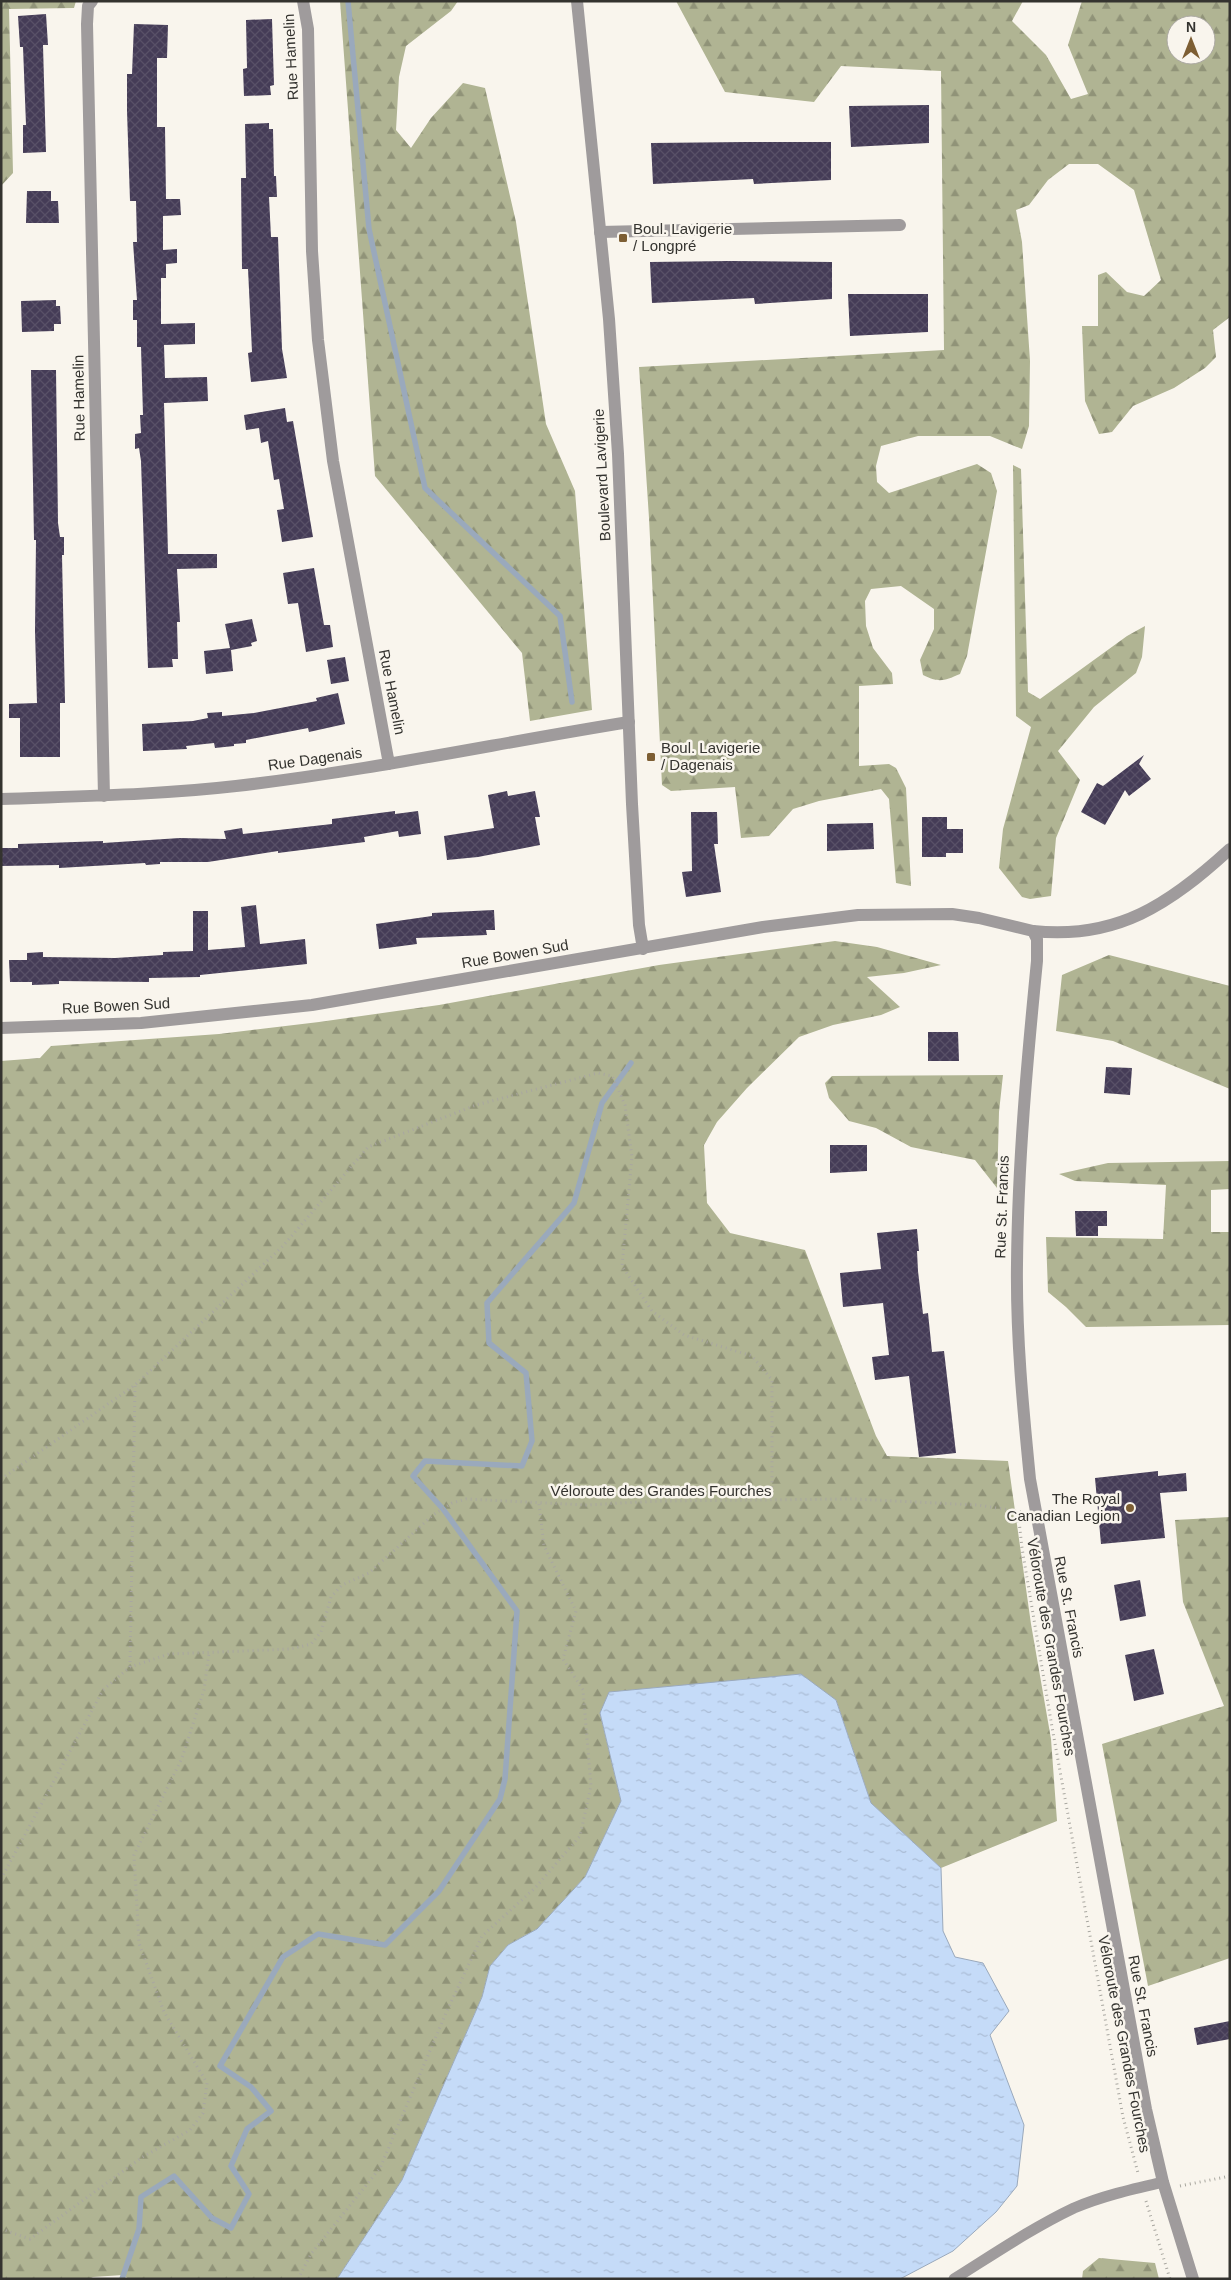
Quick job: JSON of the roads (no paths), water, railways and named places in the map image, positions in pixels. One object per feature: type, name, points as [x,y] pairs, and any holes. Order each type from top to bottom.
[{"type":"street","name":"Rue Hamelin","points":[[92,1],[88,6],[87,34],[104,796]]},
{"type":"street","name":"Rue Hamelin","points":[[303,1],[308,29],[312,250],[318,340],[333,461],[389,764]]},
{"type":"street","name":"Boulevard Lavigerie","points":[[578,1],[600,232],[618,454],[639,925],[643,949]]},
{"type":"street","points":[[600,232],[900,225]]},
{"type":"street","name":"Rue Dagenais","points":[[1,799],[104,796],[235,786],[389,764],[629,722]]},
{"type":"street","name":"Rue Bowen Sud","points":[[1,1028],[141,1023],[312,1005],[763,927],[867,914],[952,914],[979,918],[1033,931],[1074,934],[1094,931],[1117,924],[1161,904],[1196,880],[1230,849]]},
{"type":"street","name":"Rue St. Francis","points":[[1033,931],[1036,939],[1037,962],[1022,1120],[1017,1264],[1021,1386],[1030,1479],[1146,2109],[1164,2186],[1193,2279]]},
{"type":"lane","points":[[954,2279],[1041,2225],[1076,2208],[1110,2195],[1142,2187],[1164,2186]]},
{"type":"water","points":[[801,1674],[836,1700],[871,1803],[941,1868],[943,1931],[955,1957],[983,1963],[1009,2011],[990,2035],[1024,2125],[1017,2186],[996,2212],[953,2251],[900,2279],[337,2279],[402,2180],[482,1997],[490,1966],[508,1945],[537,1929],[585,1877],[621,1801],[600,1713],[609,1692]]},
{"type":"waterway","points":[[348,1],[369,229],[425,488],[560,616],[572,702]]},
{"type":"waterway","points":[[122,2279],[139,2229],[141,2197],[174,2176],[212,2218],[231,2228],[249,2194],[231,2166],[247,2129],[271,2111],[251,2087],[220,2066],[283,1957],[318,1934],[385,1945],[439,1891],[500,1799],[505,1779],[517,1611],[443,1509],[413,1476],[425,1461],[522,1466],[532,1441],[526,1373],[489,1343],[487,1303],[574,1203],[602,1103],[631,1063]]},
{"type":"place","name":"Boul. Lavigerie / Longpré","points":[[623,238]]},
{"type":"place","name":"Boul. Lavigerie / Dagenais","points":[[651,757]]},
{"type":"place","name":"The Royal Canadian Legion","points":[[1130,1508]]}]
